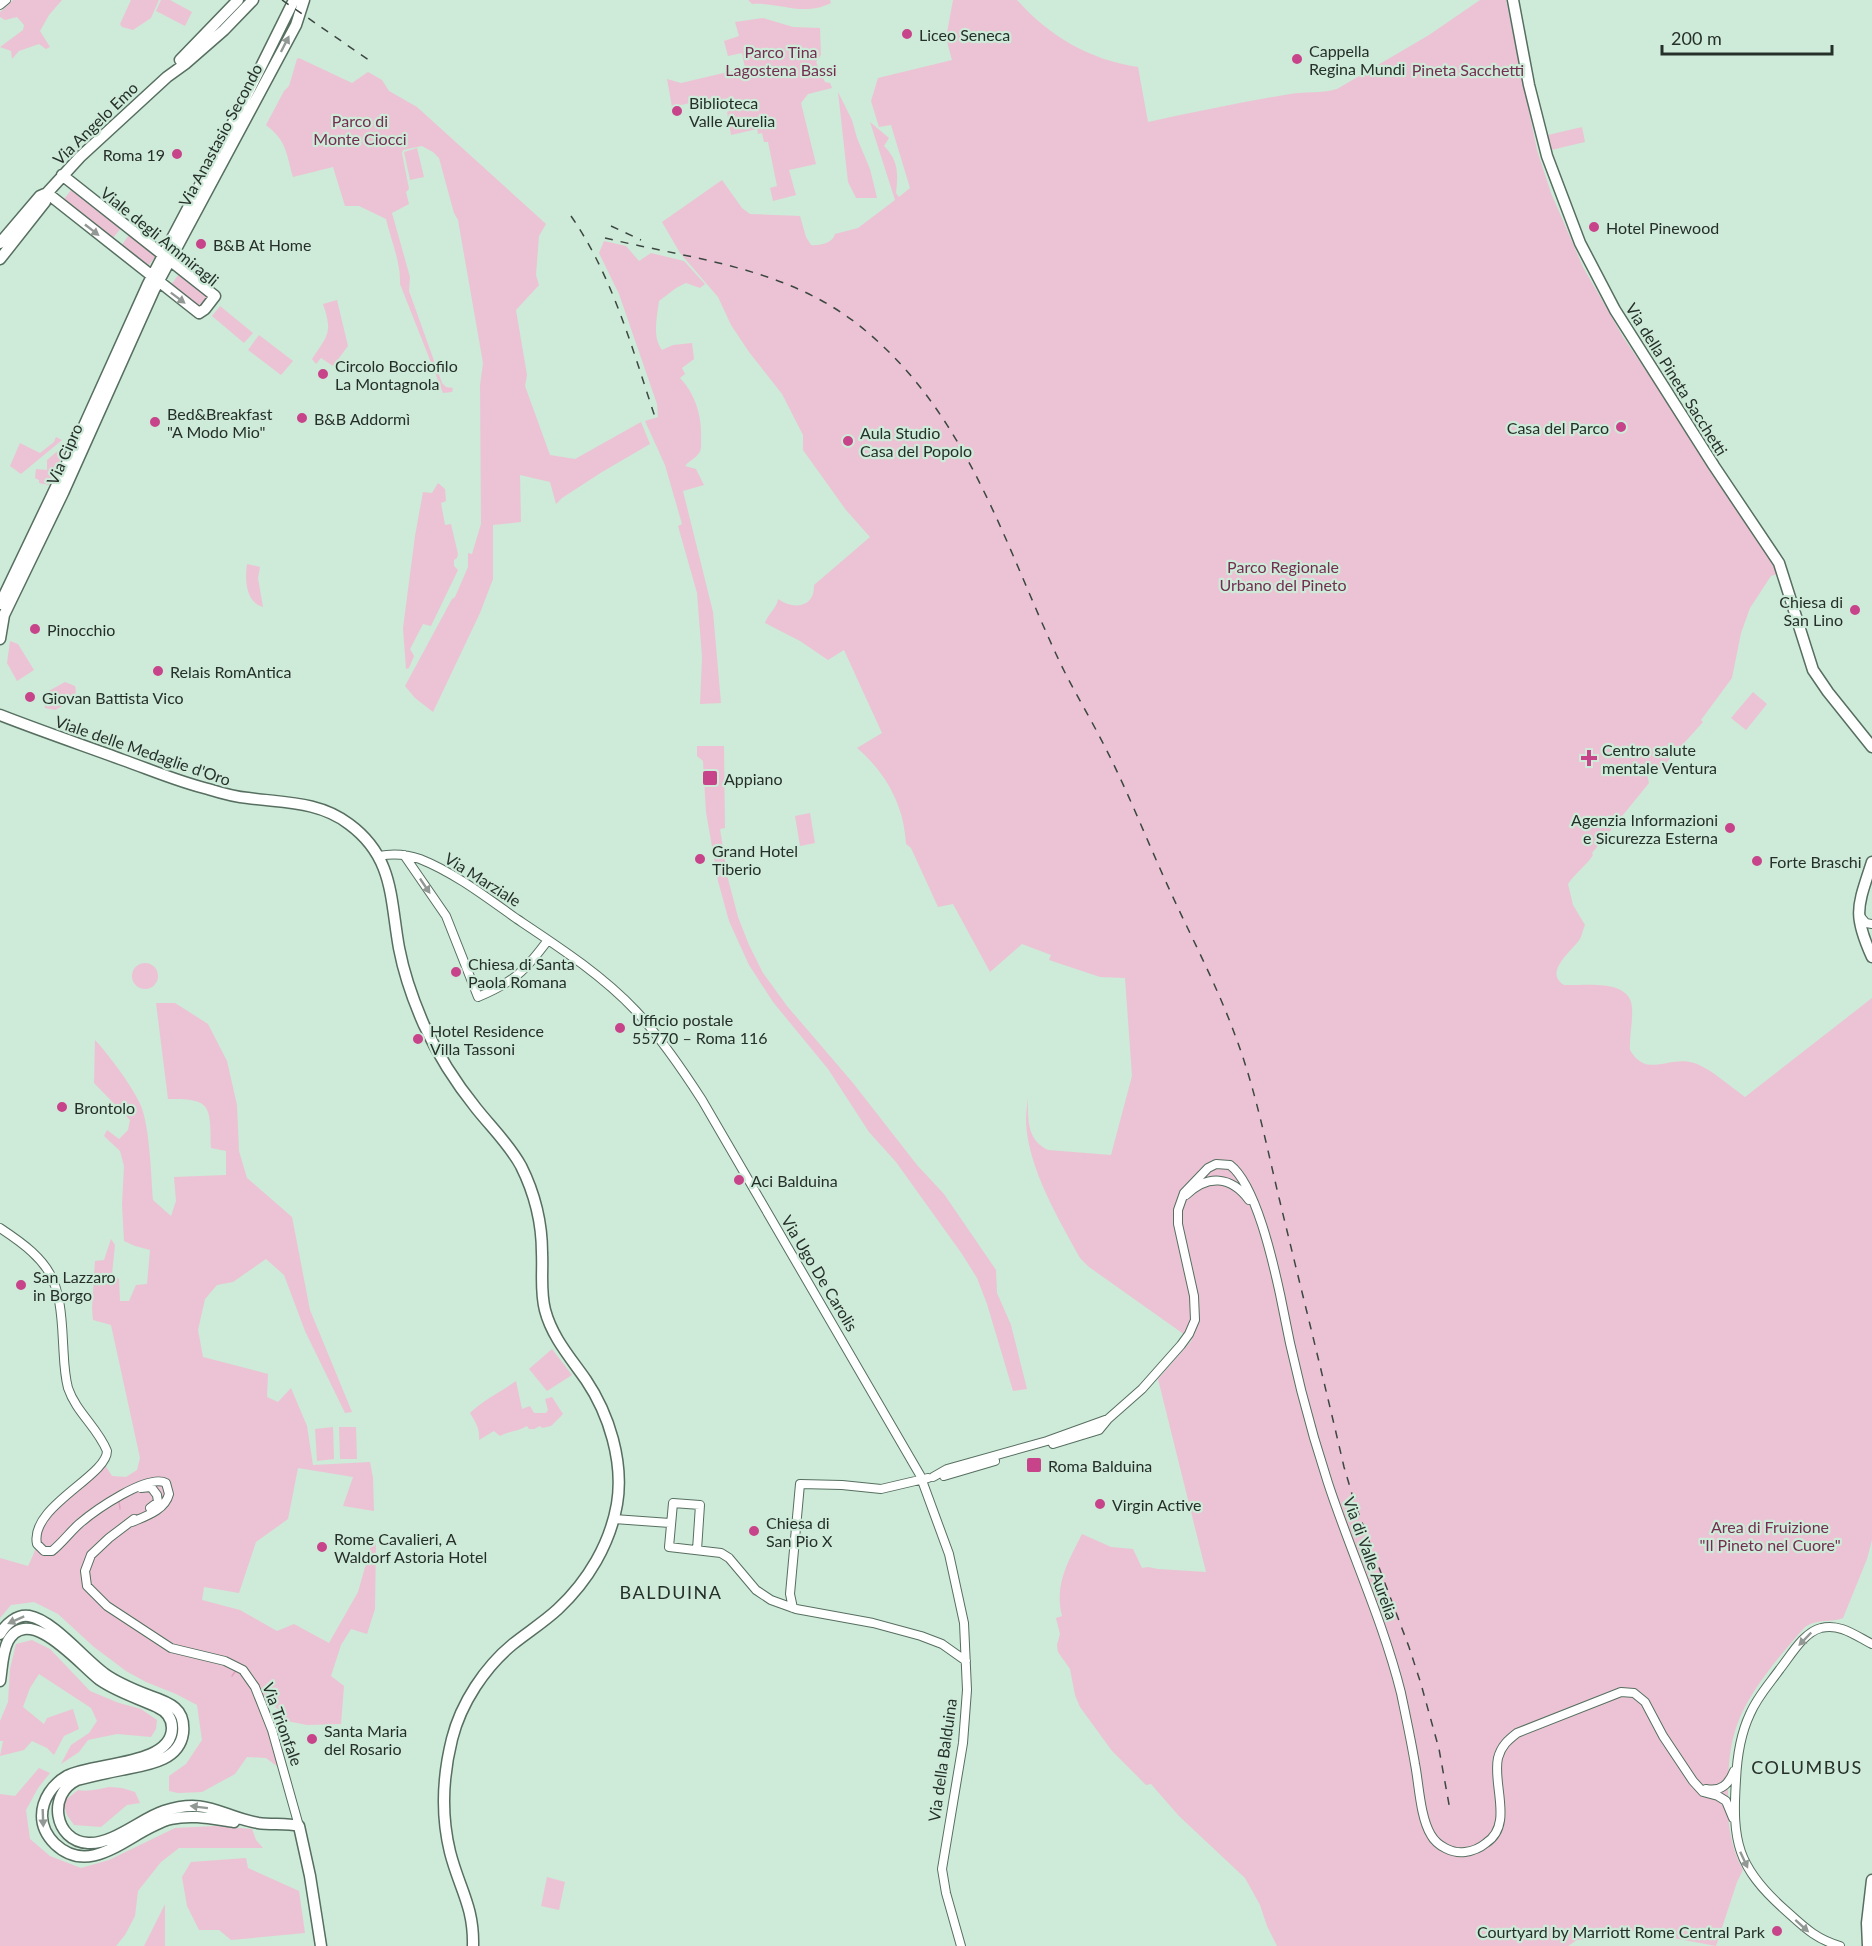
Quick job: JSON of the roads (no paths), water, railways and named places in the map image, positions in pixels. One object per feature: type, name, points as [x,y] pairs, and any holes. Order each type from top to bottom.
[{"type":"main road","name":"Via Angelo Emo","points":[[0,259],[45,202],[47,194],[62,175],[167,77],[238,0]]},
{"type":"main road","name":"Via Angelo Emo","points":[[167,77],[224,30],[253,0]]},
{"type":"main road","name":"Via Anastasio Secondo","points":[[166,259],[294,0]]},
{"type":"main road","name":"Via Anastasio Secondo","points":[[155,279],[296,25],[304,0]]},
{"type":"main road","name":"Via della Pineta Sacchetti","points":[[1513,0],[1546,156],[1583,251],[1615,310],[1714,466],[1777,559],[1784,574],[1813,670],[1872,747]]},
{"type":"main road","name":"Viale degli Ammiragli","points":[[47,194],[199,313],[205,309],[214,296],[62,175]]},
{"type":"main road","name":"Via Angelo Emo","points":[[0,243],[40,196],[47,194]]},
{"type":"main road","name":"Via Cipro","points":[[0,604],[155,279]]},
{"type":"main road","name":"Via Cipro","points":[[0,639],[4,615],[63,493],[155,279]]},
{"type":"main road","name":"Viale delle Medaglie d'Oro","points":[[0,715],[203,788],[234,796],[302,804],[321,809],[349,824],[362,835],[379,856],[389,883],[402,963],[422,1022],[448,1070],[519,1162],[530,1189],[540,1229],[543,1298],[546,1314],[557,1340],[598,1399],[613,1442],[619,1481],[614,1519],[601,1553],[582,1583],[553,1614],[512,1644],[495,1661],[469,1698],[454,1731],[446,1765],[445,1822],[450,1852],[472,1915],[473,1946]]},
{"type":"main road","points":[[1872,862],[1858,913],[1862,932],[1872,957]]},
{"type":"main road","points":[[0,1634],[7,1624],[18,1618],[28,1616],[37,1619],[53,1629],[105,1674],[122,1684],[167,1703],[179,1713],[183,1724],[183,1735],[172,1752],[154,1762],[104,1769]]},
{"type":"main road","points":[[0,1682],[7,1645],[13,1636],[20,1631],[30,1629],[42,1631],[103,1682],[158,1708],[169,1716],[172,1722],[172,1734],[161,1749],[104,1769],[63,1778],[51,1790],[44,1802],[42,1817],[44,1828],[52,1841],[62,1850],[76,1857],[89,1857],[108,1850],[150,1827],[171,1819],[197,1817],[299,1826]]},
{"type":"main road","points":[[75,1777],[60,1798],[58,1816],[65,1832],[86,1843],[101,1841],[156,1814],[190,1805],[209,1808],[255,1822]]},
{"type":"main road","name":"Via Trionfale","points":[[299,1826],[310,1876],[321,1946]]},
{"type":"main road","points":[[1868,1946],[1867,1923],[1872,1880]]},
{"type":"street","points":[[0,5],[6,0]]},
{"type":"street","name":"Via Marziale","points":[[379,856],[394,853],[422,860],[459,879],[548,940]]},
{"type":"street","points":[[404,855],[446,916],[478,997],[516,978],[548,940]]},
{"type":"street","points":[[1858,913],[1864,921],[1872,924]]},
{"type":"street","name":"Via Ugo De Carolis","points":[[548,940],[615,990],[638,1013],[685,1074],[923,1480],[953,1569],[962,1616],[966,1661]]},
{"type":"street","name":"Via di Valle Aurelia","points":[[1181,1203],[1188,1187],[1203,1172],[1216,1164],[1227,1164],[1234,1169],[1246,1185],[1256,1210],[1269,1250],[1305,1403],[1328,1484],[1385,1640],[1400,1692],[1430,1835],[1448,1850],[1465,1852],[1478,1849],[1491,1840],[1499,1826],[1501,1811],[1497,1771],[1498,1757],[1504,1744],[1517,1733],[1617,1692],[1631,1692],[1645,1702],[1674,1753],[1697,1785]]},
{"type":"street","name":"Via di Valle Aurelia","points":[[1181,1203],[1195,1188],[1207,1182],[1222,1180],[1238,1188],[1256,1210]]},
{"type":"street","points":[[793,1608],[790,1594],[800,1484],[881,1489],[948,1475],[1035,1447],[1099,1430],[1153,1378],[1181,1345],[1194,1324],[1194,1296],[1178,1224],[1181,1203]]},
{"type":"street","name":"Via Trionfale","points":[[0,1228],[36,1254],[50,1275],[60,1300],[68,1388],[78,1408],[102,1440],[107,1451],[104,1462],[60,1501],[43,1521],[36,1535],[40,1548],[46,1552],[52,1551],[95,1511],[149,1482],[161,1480],[168,1486],[169,1494],[166,1501],[160,1508],[132,1522]]},
{"type":"street","name":"Via Trionfale","points":[[135,1489],[151,1487],[157,1493],[158,1500],[156,1504],[109,1538],[91,1556],[85,1571],[87,1586],[107,1606],[171,1648],[225,1661],[243,1670],[255,1687],[272,1730],[299,1826]]},
{"type":"street","points":[[697,1550],[700,1505],[672,1503],[669,1547],[724,1554],[760,1593],[771,1600],[793,1608],[873,1623],[921,1636],[942,1644],[966,1661]]},
{"type":"street","points":[[614,1519],[670,1523]]},
{"type":"street","points":[[1733,1818],[1740,1739],[1751,1710],[1784,1664],[1809,1634],[1822,1627],[1837,1627],[1872,1644]]},
{"type":"street","name":"Via della Balduina","points":[[961,1946],[946,1893],[942,1869],[963,1743],[966,1661]]},
{"type":"street","points":[[1697,1785],[1714,1790],[1724,1787],[1737,1764]]},
{"type":"street","points":[[1697,1785],[1703,1792],[1724,1799],[1730,1808],[1737,1842],[1761,1887],[1807,1931],[1840,1946]]},
{"type":"waterway","points":[[119,1501],[120,1509]]},
{"type":"waterway","points":[[232,1676],[237,1669]]},
{"type":"railway","points":[[282,0],[373,63]]},
{"type":"railway","points":[[571,216],[586,239],[610,288],[655,417]]},
{"type":"railway","points":[[611,226],[641,240]]},
{"type":"railway","points":[[605,238],[736,267],[798,289],[828,304],[856,323],[893,356],[925,393],[952,433],[976,475],[1062,666],[1122,782],[1228,1016],[1261,1120],[1344,1467],[1355,1504],[1421,1684],[1439,1749],[1450,1810]]},
{"type":"place","name":"Liceo Seneca","points":[[907,34]]},
{"type":"place","name":"Cappella Regina Mundi","points":[[1297,59]]},
{"type":"place","name":"Biblioteca Valle Aurelia","points":[[677,111]]},
{"type":"place","name":"Roma 19","points":[[177,154]]},
{"type":"place","name":"Hotel Pinewood","points":[[1594,227]]},
{"type":"place","name":"B&B At Home","points":[[201,244]]},
{"type":"place","name":"Circolo Bocciofilo La Montagnola","points":[[323,374]]},
{"type":"place","name":"B&B Addormì","points":[[302,418]]},
{"type":"place","name":"Bed&Breakfast \"A Modo Mio\"","points":[[155,422]]},
{"type":"place","name":"Casa del Parco","points":[[1621,427]]},
{"type":"place","name":"Aula Studio Casa del Popolo","points":[[848,441]]},
{"type":"place","name":"Chiesa di San Lino","points":[[1855,610]]},
{"type":"place","name":"Pinocchio","points":[[35,629]]},
{"type":"place","name":"Relais RomAntica","points":[[158,671]]},
{"type":"place","name":"Giovan Battista Vico","points":[[30,697]]},
{"type":"place","name":"Centro salute mentale Ventura","points":[[1589,758]]},
{"type":"place","name":"Appiano","points":[[710,778]]},
{"type":"place","name":"Agenzia Informazioni e Sicurezza Esterna","points":[[1730,828]]},
{"type":"place","name":"Grand Hotel Tiberio","points":[[700,859]]},
{"type":"place","name":"Forte Braschi","points":[[1757,861]]},
{"type":"place","name":"Chiesa di Santa Paola Romana","points":[[456,972]]},
{"type":"place","name":"Ufficio postale 55770 – Roma 116","points":[[620,1028]]},
{"type":"place","name":"Hotel Residence Villa Tassoni","points":[[418,1039]]},
{"type":"place","name":"Brontolo","points":[[62,1107]]},
{"type":"place","name":"Aci Balduina","points":[[739,1180]]},
{"type":"place","name":"San Lazzaro in Borgo","points":[[21,1285]]},
{"type":"place","name":"Roma Balduina","points":[[1034,1465]]},
{"type":"place","name":"Virgin Active","points":[[1100,1504]]},
{"type":"place","name":"Chiesa di San Pio X","points":[[754,1531]]},
{"type":"place","name":"Rome Cavalieri, A Waldorf Astoria Hotel","points":[[322,1547]]},
{"type":"place","name":"Santa Maria del Rosario","points":[[312,1739]]},
{"type":"place","name":"Courtyard by Marriott Rome Central Park","points":[[1777,1931]]},
{"type":"district","name":"BALDUINA","points":[[671,1592]]},
{"type":"district","name":"COLUMBUS","points":[[1807,1767]]},
{"type":"park label","name":"Parco Tina Lagostena Bassi","points":[[781,60]]},
{"type":"park label","name":"Pineta Sacchetti","points":[[1468,69]]},
{"type":"park label","name":"Parco di Monte Ciocci","points":[[360,129]]},
{"type":"park label","name":"Parco Regionale Urbano del Pineto","points":[[1283,575]]},
{"type":"park label","name":"Area di Fruizione \"Il Pineto nel Cuore\"","points":[[1770,1535]]}]
